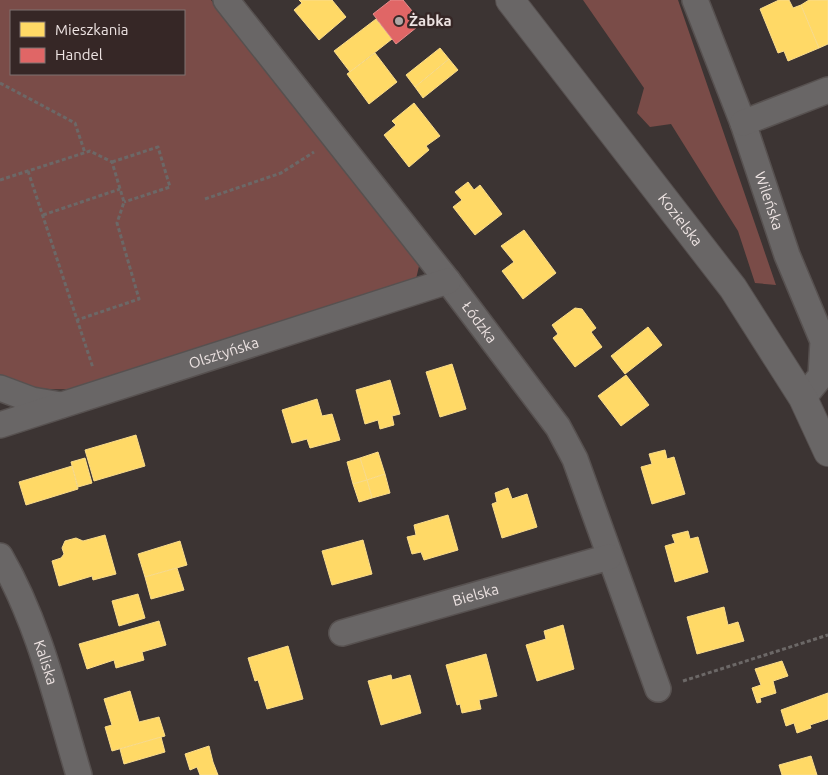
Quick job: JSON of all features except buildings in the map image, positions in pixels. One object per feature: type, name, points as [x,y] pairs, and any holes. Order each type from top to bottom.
[{"type":"street","name":"Łódzka","points":[[226,0],[448,281],[558,427],[575,459],[658,688]]},
{"type":"street","name":"Kozielska","points":[[510,0],[733,288],[803,398],[828,452]]},
{"type":"street","name":"Wileńska","points":[[695,0],[743,123],[787,255],[823,341],[821,376],[803,398]]},
{"type":"street","points":[[743,123],[828,90]]},
{"type":"street","name":"Olsztyńska","points":[[0,425],[448,281]]},
{"type":"street","points":[[0,388],[32,400],[63,405]]},
{"type":"street","name":"Kaliska","points":[[0,556],[17,586],[49,675],[79,775]]},
{"type":"street","name":"Bielska","points":[[342,633],[609,557]]},
{"type":"path","points":[[0,84],[75,123],[85,153]]},
{"type":"path","points":[[205,199],[281,173],[301,162],[334,136]]},
{"type":"path","points":[[0,180],[90,151],[112,162],[158,147],[170,187],[124,202]]},
{"type":"path","points":[[77,320],[139,299],[117,223],[124,202],[112,162]]},
{"type":"path","points":[[28,171],[101,394]]},
{"type":"path","points":[[43,215],[120,189]]},
{"type":"path","points":[[658,688],[828,635]]},
{"type":"shaded area","points":[[0,0],[211,0],[416,259],[419,266],[416,279],[74,389],[45,389],[26,386],[0,375]]},
{"type":"shaded area","points":[[583,0],[678,0],[776,285],[755,283],[738,231],[671,124],[650,127],[637,113],[644,88]]},
{"type":"place","name":"Żabka","points":[[399,21]]}]
